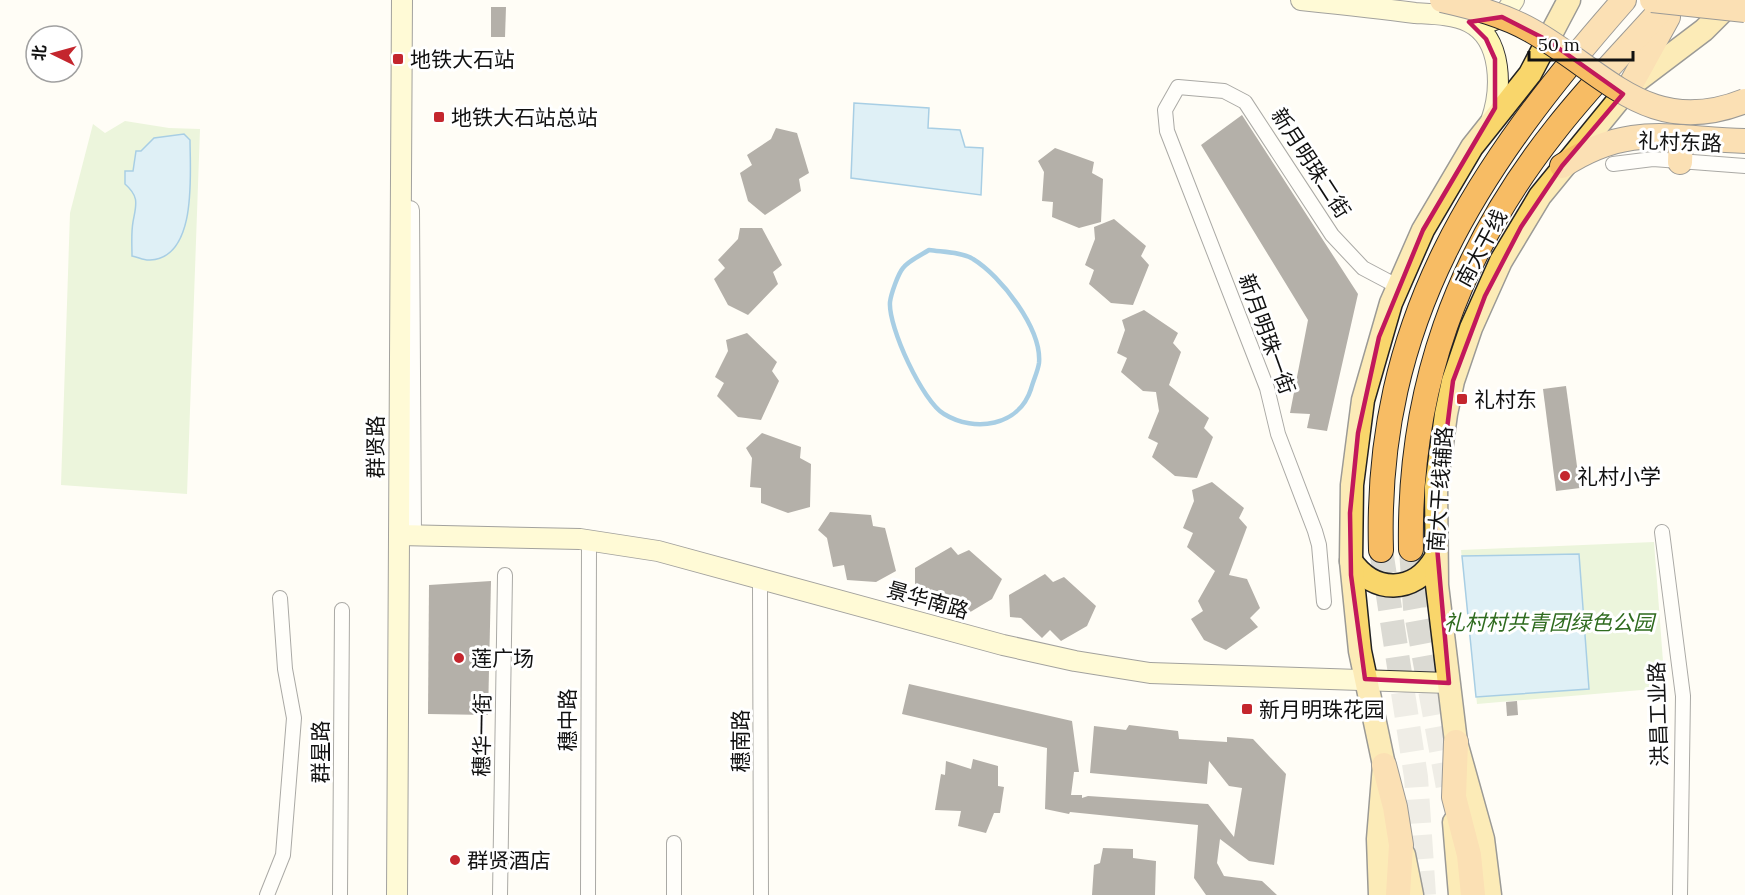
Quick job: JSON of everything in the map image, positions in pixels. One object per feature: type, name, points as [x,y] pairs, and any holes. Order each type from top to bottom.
[{"type":"highway","points":[[1442,0],[1485,10],[1529,30],[1621,93],[1650,106],[1693,114],[1745,101]]},
{"type":"highway","name":"南大干线","points":[[1381,550],[1381,501],[1392,406],[1415,321],[1442,255],[1472,199],[1502,152],[1558,78],[1624,0]]},
{"type":"highway","points":[[1652,0],[1745,10]]},
{"type":"highway","name":"南大干线","points":[[1410,549],[1412,474],[1424,395],[1446,320],[1473,259],[1502,206],[1556,130],[1670,0]]},
{"type":"highway","points":[[1630,86],[1678,0]]},
{"type":"highway","points":[[1686,137],[1745,129]]},
{"type":"highway","points":[[1562,166],[1584,152],[1622,138],[1643,135],[1745,141]]},
{"type":"highway","points":[[1680,162],[1686,137]]},
{"type":"highway","points":[[1456,742],[1454,797],[1469,855],[1473,895]]},
{"type":"highway","points":[[1384,765],[1395,807],[1401,845],[1398,895]]},
{"type":"main road","name":"群贤路","points":[[402,0],[409,895]]},
{"type":"main road","name":"群贤路","points":[[397,895],[415,0]]},
{"type":"main road","points":[[1301,0],[1444,16],[1469,22],[1492,22],[1502,17],[1514,0]]},
{"type":"main road","points":[[1380,895],[1378,823],[1384,765],[1358,640],[1351,561],[1350,513],[1358,433],[1379,337],[1397,286],[1440,198],[1490,122],[1513,99],[1530,75],[1569,0]]},
{"type":"main road","name":"南大干线辅路","points":[[1490,895],[1483,839],[1456,742],[1435,559],[1434,524],[1439,457],[1449,397],[1462,354],[1501,261],[1540,196],[1562,166],[1630,86],[1704,30],[1734,0]]},
{"type":"main road","points":[[1469,22],[1486,39],[1498,70],[1498,96],[1490,122]]},
{"type":"main road","name":"景华南路","points":[[405,535],[580,539],[650,549],[1003,645],[1130,670],[1188,676],[1250,675],[1449,683]]},
{"type":"main road","points":[[1351,561],[1372,582],[1392,587],[1403,585],[1422,576],[1435,559]]},
{"type":"main road","points":[[1454,797],[1454,837],[1460,895]]},
{"type":"main road","points":[[1401,845],[1412,895]]},
{"type":"street","name":"群贤路","points":[[405,535],[411,72]]},
{"type":"street","name":"新月明珠二街","points":[[1178,87],[1224,91],[1245,102],[1332,235],[1363,268],[1397,286]]},
{"type":"street","name":"新月明珠一街","points":[[1178,87],[1165,110],[1167,131],[1267,388],[1278,434],[1315,531],[1320,551],[1324,602]]},
{"type":"street","name":"礼村东路","points":[[1613,164],[1646,159],[1745,166]]},
{"type":"street","name":"洪昌工业路","points":[[1662,532],[1683,696],[1680,895]]},
{"type":"street","name":"穗中路","points":[[588,895],[589,545]]},
{"type":"street","name":"穗华一街","points":[[500,895],[506,576]]},
{"type":"street","name":"穗南路","points":[[760,587],[761,895]]},
{"type":"street","points":[[267,895],[283,855],[294,718],[285,669],[280,598]]},
{"type":"street","name":"群星路","points":[[340,895],[342,610]]},
{"type":"street","points":[[674,843],[674,895]]},
{"type":"highlighted area","points":[[1502,17],[1547,40],[1623,94],[1562,166],[1521,227],[1485,296],[1453,381],[1435,524],[1449,683],[1365,679],[1351,575],[1350,513],[1358,433],[1379,337],[1423,230],[1495,108],[1495,59],[1486,39],[1469,22]]},
{"type":"green space","points":[[125,121],[169,128],[200,129],[187,494],[61,485],[70,213],[93,124],[105,133]]},
{"type":"green space","name":"礼村村共青团绿色公园","points":[[1654,542],[1665,688],[1477,704],[1461,550]]},
{"type":"water","points":[[854,103],[929,108],[928,128],[960,130],[965,147],[983,148],[981,195],[851,178]]},
{"type":"water","points":[[184,134],[190,140],[190,192],[184,230],[176,245],[166,256],[148,260],[132,256],[132,230],[136,202],[133,193],[125,184],[125,171],[133,171],[136,151],[141,151],[154,138]]},
{"type":"water","points":[[1579,554],[1589,689],[1476,697],[1462,556]]},
{"type":"building","points":[[491,7],[506,7],[505,37],[491,37]]},
{"type":"building","points":[[1242,115],[1358,294],[1327,431],[1307,428],[1310,414],[1290,413],[1308,320],[1201,145]]},
{"type":"building","points":[[776,128],[797,133],[809,173],[799,179],[801,191],[765,215],[748,201],[740,173],[752,165],[747,155],[771,139]]},
{"type":"building","points":[[1055,148],[1094,162],[1092,173],[1103,179],[1101,222],[1079,228],[1052,217],[1053,202],[1042,201],[1044,172],[1038,161]]},
{"type":"building","points":[[1114,219],[1146,246],[1141,256],[1149,265],[1133,305],[1111,303],[1089,284],[1094,270],[1085,265],[1095,239],[1094,227]]},
{"type":"building","points":[[740,228],[762,228],[782,265],[773,272],[778,284],[748,315],[728,305],[714,279],[725,268],[718,260],[738,239]]},
{"type":"building","points":[[1144,310],[1178,333],[1173,343],[1181,352],[1169,385],[1209,418],[1204,428],[1213,437],[1197,478],[1175,476],[1152,457],[1158,443],[1148,438],[1159,411],[1156,392],[1143,391],[1121,372],[1127,358],[1117,353],[1125,330],[1122,320]]},
{"type":"building","points":[[747,333],[777,362],[772,371],[779,381],[761,420],[738,417],[717,396],[724,383],[715,377],[728,351],[726,340]]},
{"type":"building","points":[[1566,386],[1580,488],[1556,491],[1543,389]]},
{"type":"building","points":[[762,433],[801,447],[800,458],[811,464],[810,507],[788,513],[761,503],[761,488],[750,487],[752,458],[746,448]]},
{"type":"building","points":[[1212,482],[1244,508],[1239,518],[1247,527],[1229,575],[1247,579],[1260,608],[1250,618],[1258,627],[1226,650],[1204,640],[1191,619],[1203,611],[1198,601],[1215,571],[1187,547],[1193,533],[1183,528],[1194,501],[1192,490]]},
{"type":"building","points":[[830,512],[871,515],[873,526],[885,528],[896,571],[876,582],[847,580],[844,565],[833,567],[827,538],[818,530]]},
{"type":"building","points":[[951,547],[958,555],[969,550],[1002,579],[992,599],[967,614],[956,603],[948,611],[927,591],[915,590],[915,568]]},
{"type":"building","points":[[1045,574],[1053,582],[1064,577],[1096,606],[1087,626],[1061,641],[1050,630],[1042,638],[1021,618],[1010,617],[1009,595]]},
{"type":"building","name":"莲广场","points":[[491,581],[488,715],[428,714],[429,585]]},
{"type":"building","points":[[909,684],[1072,721],[1079,772],[1074,772],[1071,795],[1082,795],[1082,798],[1088,796],[1208,804],[1234,837],[1242,788],[1229,786],[1209,761],[1207,784],[1090,773],[1094,726],[1126,730],[1129,725],[1178,731],[1179,739],[1227,742],[1227,737],[1253,739],[1286,774],[1274,865],[1249,861],[1220,839],[1217,863],[1224,876],[1262,881],[1277,895],[1206,895],[1194,878],[1198,825],[1070,812],[1069,814],[1045,809],[1047,748],[902,714]]},
{"type":"building","points":[[1517,701],[1518,715],[1507,716],[1506,702]]},
{"type":"building","points":[[973,759],[998,766],[998,786],[1004,787],[1000,813],[994,813],[986,833],[958,826],[961,811],[935,810],[941,774],[945,775],[946,761],[971,769]]},
{"type":"building","points":[[1103,848],[1133,849],[1133,858],[1156,861],[1155,895],[1092,895],[1094,865],[1100,863]]},
{"type":"waterway","points":[[929,250],[964,255],[984,267],[1007,290],[1034,335],[1038,349],[1037,373],[1025,401],[1017,411],[1006,418],[982,424],[956,420],[944,414],[926,395],[908,363],[895,328],[890,302],[903,268],[929,250]]},
{"type":"tunnel","points":[[1411,549],[1415,608],[1448,788]]},
{"type":"tunnel","points":[[1381,550],[1416,777],[1424,895]]},
{"type":"place","name":"地铁大石站","points":[[398,59]]},
{"type":"place","name":"地铁大石站总站","points":[[439,117]]},
{"type":"place","name":"礼村东","points":[[1462,399]]},
{"type":"place","name":"礼村小学","points":[[1565,476]]},
{"type":"place","name":"莲广场","points":[[459,658]]},
{"type":"place","name":"新月明珠花园","points":[[1247,709]]},
{"type":"place","name":"群贤酒店","points":[[455,860]]}]
